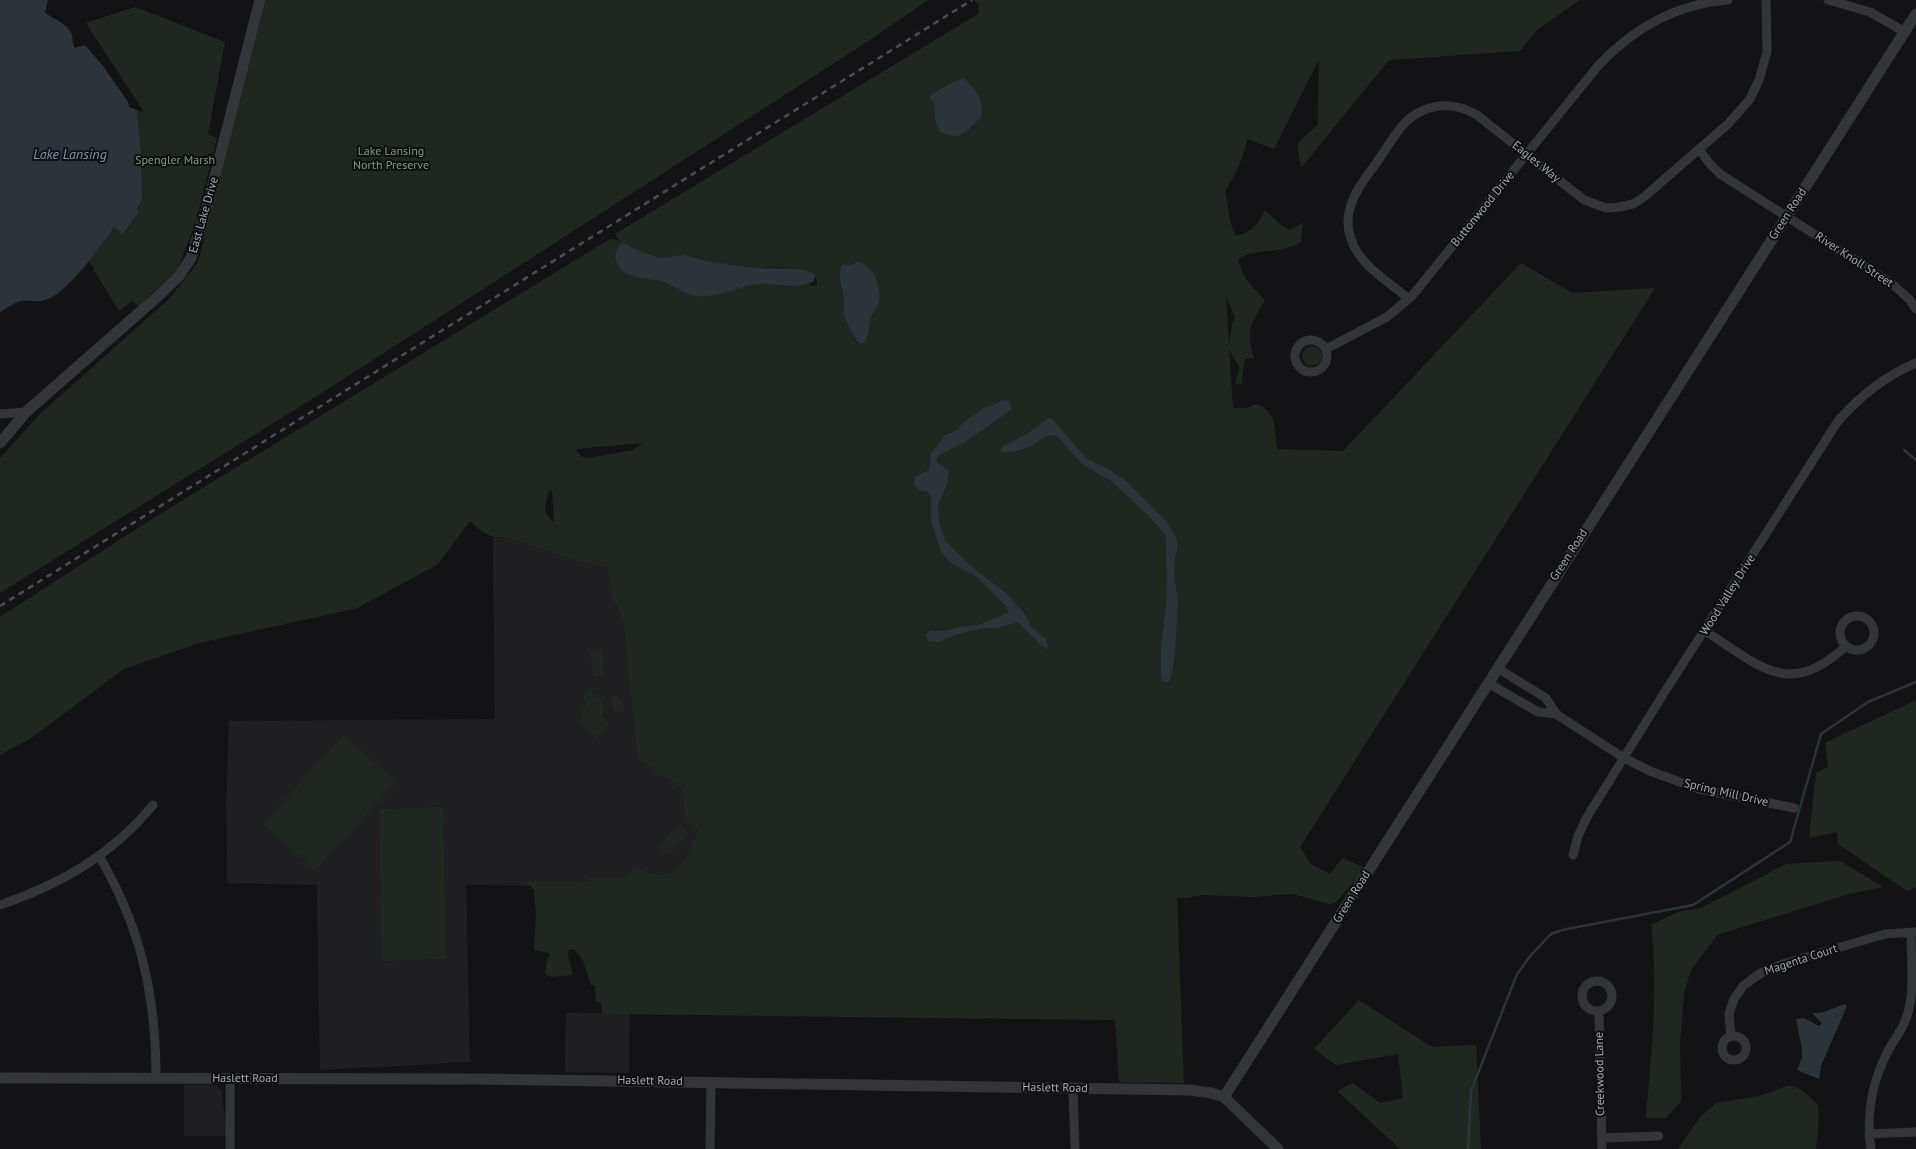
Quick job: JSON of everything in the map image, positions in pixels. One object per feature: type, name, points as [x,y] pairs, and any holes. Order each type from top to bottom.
[{"type":"street","name":"East Lake Drive","points":[[0,443],[26,412],[179,276],[191,258],[206,211],[260,0]]},
{"type":"street","name":"Buttonwood Drive","points":[[1326,349],[1387,317],[1409,299],[1597,67],[1628,38],[1651,22],[1677,11],[1705,3],[1728,0]]},
{"type":"street","name":"Eagles Way","points":[[1409,299],[1363,260],[1354,247],[1348,225],[1349,210],[1354,196],[1404,125],[1415,115],[1429,108],[1444,106],[1458,107],[1477,115],[1584,200],[1599,206],[1613,208],[1626,206],[1644,197],[1700,149],[1736,116],[1750,98],[1759,80],[1765,61],[1768,42],[1766,0]]},
{"type":"street","points":[[1828,0],[1870,12],[1904,32]]},
{"type":"street","name":"Green Road","points":[[1224,1097],[1916,14]]},
{"type":"street","name":"River Knoll Street","points":[[1700,149],[1709,163],[1720,174],[1890,283],[1909,299],[1916,309]]},
{"type":"street","name":"Wood Valley Drive","points":[[1573,855],[1578,836],[1587,817],[1838,421],[1856,401],[1874,386],[1898,371],[1916,363]]},
{"type":"street","points":[[0,414],[26,412]]},
{"type":"street","points":[[1705,630],[1765,668],[1781,673],[1798,674],[1814,670],[1828,662],[1846,646]]},
{"type":"street","name":"Spring Mill Drive","points":[[1497,668],[1546,698],[1556,714],[1624,758],[1650,771],[1688,786],[1794,808]]},
{"type":"street","name":"Spring Mill Drive","points":[[1488,683],[1538,712],[1556,714]]},
{"type":"street","points":[[0,905],[49,885],[99,856],[134,827],[153,805]]},
{"type":"street","points":[[99,856],[123,901],[144,961],[154,1015],[156,1078]]},
{"type":"street","points":[[1871,1149],[1869,1134],[1872,1096],[1878,1073],[1904,1024],[1910,1007],[1914,932]]},
{"type":"street","name":"Magenta Court","points":[[1731,1037],[1730,1014],[1734,999],[1743,986],[1761,973],[1783,964],[1885,934],[1914,932]]},
{"type":"street","name":"Creekwood Lane","points":[[1599,1011],[1602,1149]]},
{"type":"street","name":"Haslett Road","points":[[0,1078],[711,1082],[1190,1090],[1224,1097]]},
{"type":"street","points":[[230,1079],[230,1149]]},
{"type":"street","points":[[710,1149],[711,1082]]},
{"type":"street","points":[[1073,1088],[1075,1149]]},
{"type":"street","points":[[1224,1097],[1278,1149]]},
{"type":"street","points":[[1869,1134],[1916,1132]]},
{"type":"street","points":[[1602,1138],[1659,1136]]},
{"type":"shaded area","points":[[493,538],[555,538],[644,570],[650,766],[703,777],[705,870],[692,887],[466,885],[470,1062],[320,1070],[317,885],[227,883],[226,803],[229,721],[495,719]]},
{"type":"shaded area","points":[[566,1013],[630,1014],[629,1073],[565,1072]]},
{"type":"shaded area","points":[[184,1085],[215,1085],[222,1090],[226,1136],[184,1136]]},
{"type":"green space","name":"Lake Lansing North Preserve","points":[[266,0],[928,0],[867,42],[320,394],[0,593],[0,458],[41,413],[169,299],[198,262]]},
{"type":"green space","points":[[974,0],[1580,0],[1537,30],[1520,51],[1389,60],[1301,168],[1297,144],[1318,124],[1319,59],[1274,149],[1247,139],[1239,166],[1225,191],[1230,219],[1236,236],[1254,227],[1265,210],[1281,225],[1290,230],[1303,223],[1301,242],[1294,246],[1251,254],[1238,260],[1245,277],[1265,300],[1251,328],[1250,340],[1254,358],[1245,359],[1241,384],[1235,383],[1240,368],[1229,350],[1233,408],[1248,408],[1255,404],[1267,411],[1274,422],[1277,449],[1343,451],[1521,263],[1572,293],[1655,288],[1300,847],[1311,864],[1330,874],[1342,858],[1366,868],[1335,903],[1329,904],[1293,894],[1252,897],[1203,895],[1177,898],[1184,1083],[1119,1082],[1115,1020],[602,1014],[601,1003],[596,1002],[595,986],[591,985],[583,961],[575,950],[569,949],[568,953],[572,975],[552,977],[545,974],[550,953],[534,950],[536,915],[534,890],[527,881],[588,882],[591,878],[625,878],[635,868],[659,875],[669,873],[684,862],[698,830],[686,819],[682,788],[664,776],[657,776],[651,767],[638,758],[623,619],[612,596],[608,567],[577,561],[511,538],[492,536],[479,530],[470,521],[438,564],[358,608],[199,643],[124,669],[34,736],[0,755],[0,617],[155,517],[610,239],[620,241],[615,234],[978,14],[979,5]],"holes":[[[724,264],[756,268],[779,267],[816,274],[817,286],[810,286],[809,284]],[[1226,297],[1235,317],[1229,345]],[[643,443],[633,450],[589,458],[581,456],[575,449]],[[552,490],[554,522],[547,515],[545,508],[549,491]]]},
{"type":"green space","name":"Spengler Marsh","points":[[135,7],[225,42],[208,134],[217,138],[195,225],[177,270],[138,306],[132,301],[119,311],[93,269],[95,268],[88,262],[114,227],[119,230],[121,236],[137,208],[141,152],[137,110],[144,112],[86,23]]},
{"type":"green space","points":[[1308,346],[1316,346],[1322,352],[1322,360],[1316,366],[1308,366],[1302,360],[1302,352]]},
{"type":"green space","points":[[602,649],[604,675],[593,676],[590,651]]},
{"type":"green space","points":[[589,691],[603,701],[602,717],[608,722],[608,726],[596,738],[582,724],[582,709],[587,705],[583,698]]},
{"type":"green space","points":[[615,696],[623,700],[624,712],[614,712],[611,700]]},
{"type":"green space","points":[[1916,700],[1916,887],[1907,891],[1838,844],[1837,832],[1809,838],[1816,773],[1828,767],[1825,743]]},
{"type":"green space","points":[[344,735],[396,782],[315,870],[264,823]]},
{"type":"green space","points":[[443,807],[446,959],[382,961],[379,809]]},
{"type":"green space","points":[[679,826],[685,828],[686,836],[670,853],[663,853],[660,848],[661,843]]},
{"type":"green space","points":[[1840,861],[1883,887],[1845,895],[1717,935],[1691,970],[1684,993],[1680,1043],[1681,1101],[1666,1118],[1646,1118],[1654,998],[1651,925],[1678,912],[1701,908],[1786,864]]},
{"type":"green space","points":[[1359,1000],[1432,1047],[1476,1045],[1481,1149],[1400,1149],[1337,1091],[1353,1083],[1380,1103],[1403,1098],[1398,1054],[1336,1065],[1314,1049]]},
{"type":"green space","points":[[1787,1086],[1801,1089],[1818,1105],[1816,1149],[1678,1149],[1700,1117],[1716,1103],[1760,1096]]},
{"type":"water","name":"Lake Lansing","points":[[0,0],[48,0],[45,13],[69,30],[75,48],[85,45],[103,66],[128,102],[129,107],[137,110],[141,152],[142,199],[137,208],[138,213],[121,236],[114,227],[84,267],[57,294],[44,300],[18,302],[0,312]]},
{"type":"water","points":[[964,78],[976,91],[981,100],[981,118],[963,134],[948,135],[940,132],[935,119],[935,104],[929,97],[946,86]]},
{"type":"water","points":[[623,243],[641,252],[661,258],[683,255],[710,262],[756,268],[800,269],[816,274],[814,281],[807,284],[794,286],[757,284],[720,294],[697,296],[688,294],[659,280],[632,276],[626,273],[621,269],[615,257],[617,250]]},
{"type":"water","points":[[856,262],[862,263],[872,271],[878,283],[880,297],[869,323],[868,335],[864,343],[859,343],[845,318],[844,297],[840,277],[842,265],[852,265]]},
{"type":"water","points":[[1004,400],[1009,401],[1012,409],[965,442],[939,455],[936,462],[949,472],[947,484],[938,505],[939,522],[945,541],[971,566],[1006,593],[1024,613],[1032,628],[1046,639],[1048,647],[1047,649],[1042,646],[1018,622],[997,628],[984,628],[958,634],[938,642],[928,641],[926,634],[930,631],[945,631],[978,625],[1009,611],[977,577],[951,563],[941,552],[931,520],[931,496],[928,492],[919,490],[913,484],[915,477],[929,470],[931,454],[944,436],[957,430],[964,422],[982,409]]},
{"type":"water","points":[[1051,418],[1087,459],[1124,479],[1166,521],[1176,537],[1178,546],[1175,557],[1174,576],[1178,602],[1175,651],[1169,682],[1163,682],[1161,678],[1161,646],[1167,597],[1166,536],[1148,515],[1111,481],[1082,464],[1057,436],[1047,436],[1021,450],[1001,451],[1002,447],[1027,434]]},
{"type":"water","points":[[1845,1004],[1847,1006],[1821,1066],[1819,1079],[1797,1070],[1802,1057],[1802,1049],[1796,1019],[1804,1018],[1819,1026],[1822,1023],[1812,1013],[1821,1013]]},
{"type":"waterway","points":[[1904,450],[1916,460]]},
{"type":"waterway","points":[[1468,1149],[1471,1091],[1517,974],[1531,955],[1551,934],[1562,930],[1693,905],[1790,842],[1821,734],[1868,702],[1916,682]]},
{"type":"railway","points":[[0,606],[972,0]]}]
